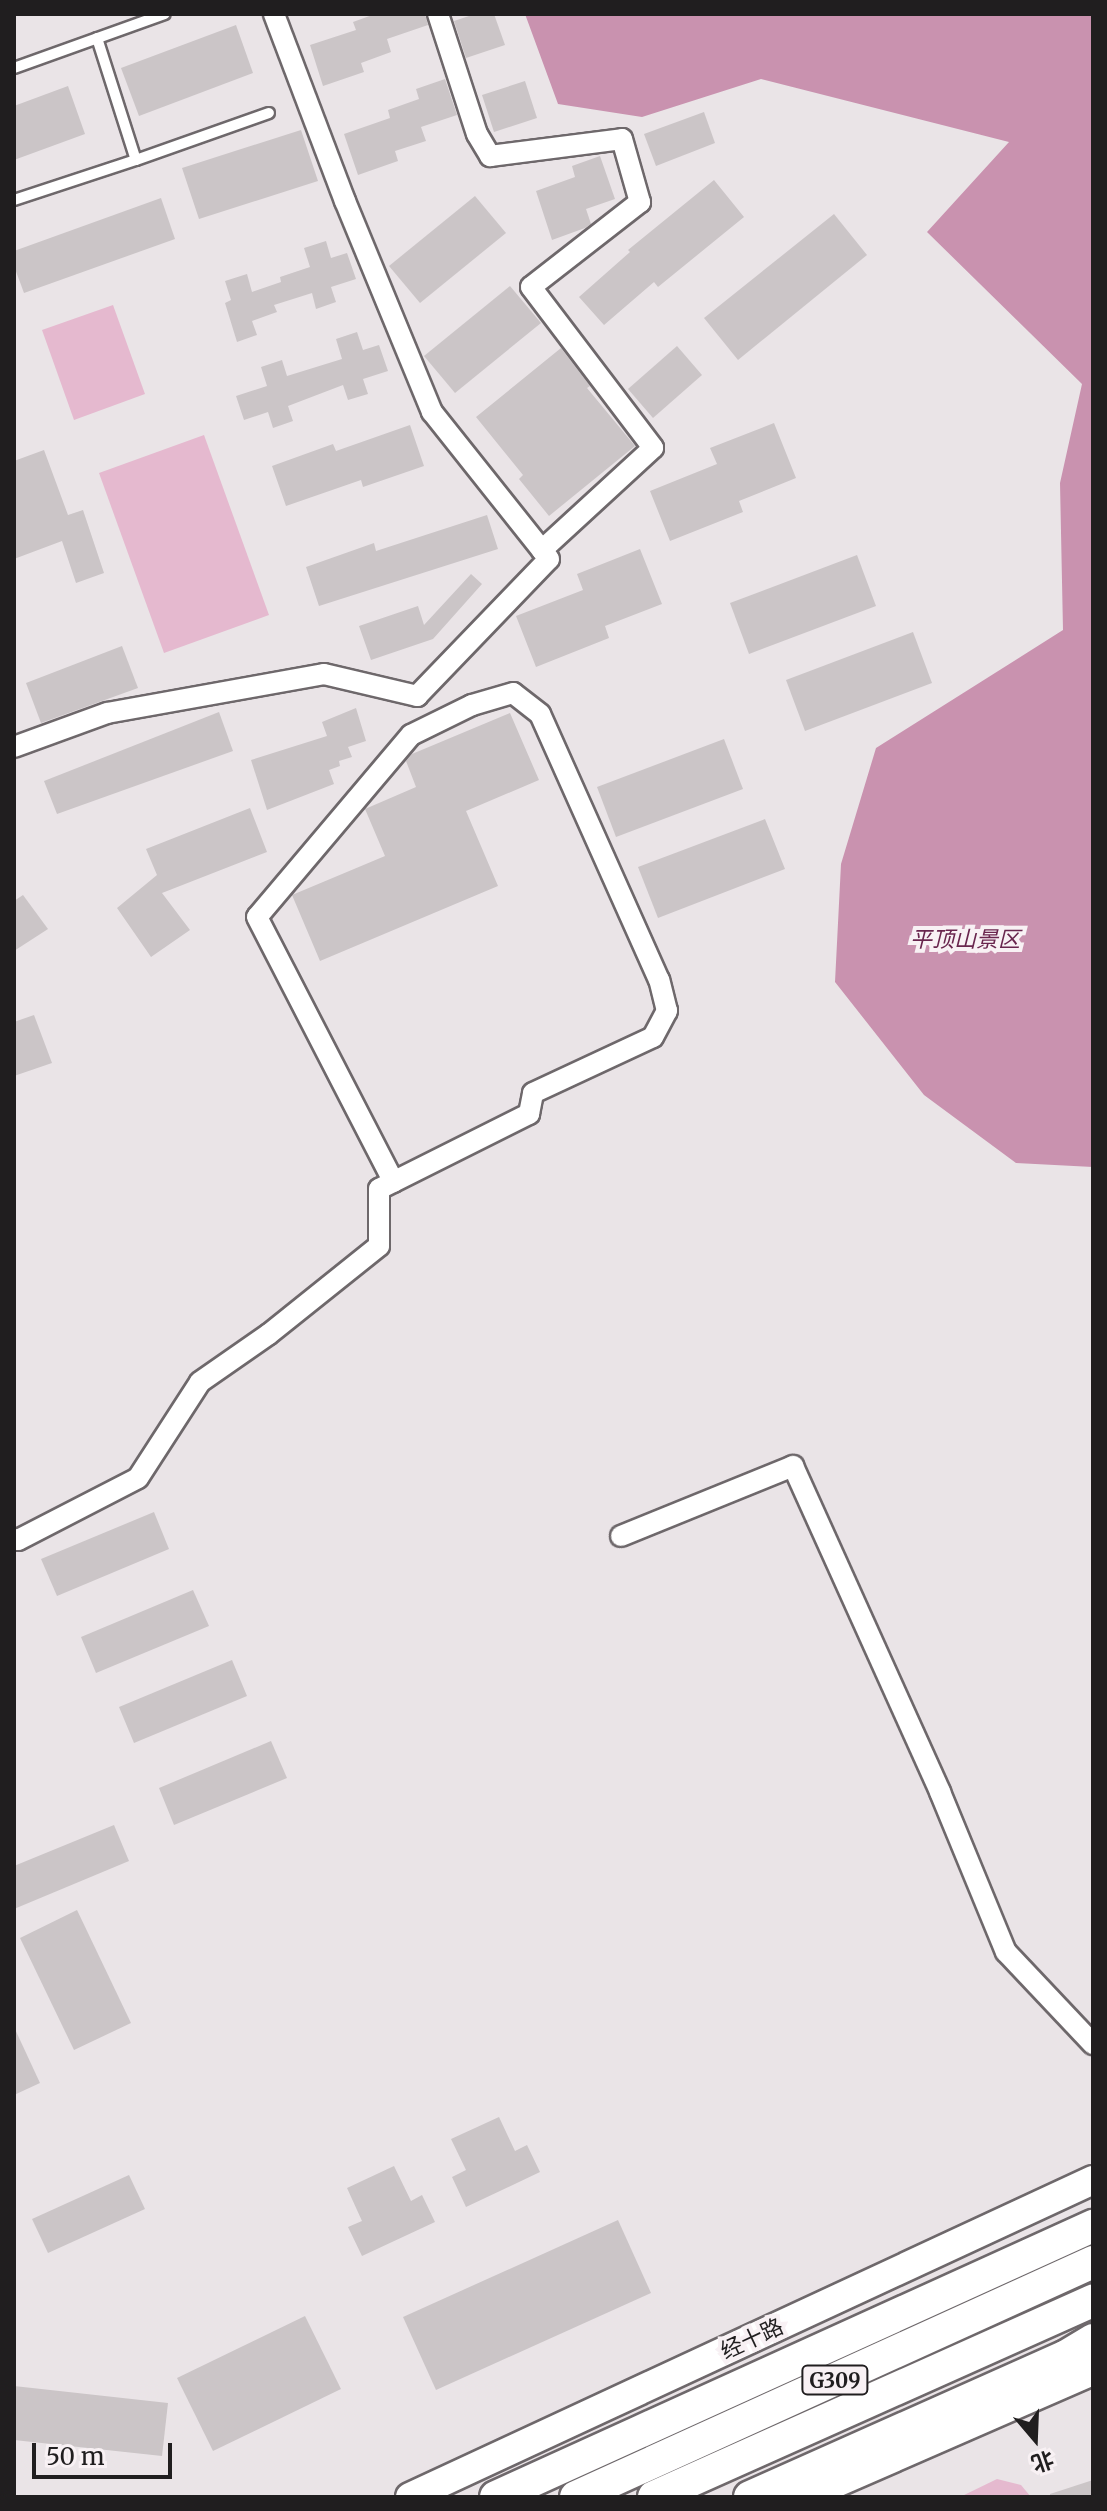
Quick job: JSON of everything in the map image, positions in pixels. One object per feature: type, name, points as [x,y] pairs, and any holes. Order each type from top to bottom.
[{"type":"highway","points":[[496,2497],[1093,2226]]},
{"type":"highway","name":"G309","points":[[576,2497],[1093,2262]]},
{"type":"highway","name":"G309","points":[[654,2497],[1093,2301]]},
{"type":"highway","points":[[750,2497],[1065,2357],[1093,2340]]},
{"type":"main road","name":"经十路","points":[[410,2497],[1093,2180]]},
{"type":"main road","points":[[804,2497],[1093,2371]]},
{"type":"street","points":[[14,747],[107,713],[324,674],[417,696],[549,559],[432,412],[345,201],[274,14]]},
{"type":"street","points":[[438,14],[477,134],[490,156],[622,139],[640,202],[531,287],[653,448],[542,550]]},
{"type":"street","points":[[14,1539],[18,1540],[138,1478],[200,1382],[269,1334],[379,1246],[379,1189],[394,1182],[529,1114],[533,1093],[653,1037],[667,1011],[659,980],[540,714],[513,693],[472,705],[411,735],[257,917],[394,1182]]},
{"type":"street","points":[[621,1536],[793,1466],[940,1792],[1006,1952],[1093,2044]]},
{"type":"lane","points":[[14,68],[165,14]]},
{"type":"lane","points":[[97,38],[136,160]]},
{"type":"lane","points":[[14,200],[269,113]]},
{"type":"shaded area","points":[[113,305],[145,394],[74,420],[42,330]]},
{"type":"shaded area","points":[[204,435],[269,615],[164,653],[99,473]]},
{"type":"shaded area","points":[[997,2479],[1021,2485],[1031,2497],[960,2497]]},
{"type":"green space","name":"平顶山景区","points":[[525,14],[1093,14],[1093,1167],[1016,1163],[924,1095],[835,982],[841,864],[876,748],[1063,630],[1060,483],[1082,384],[927,232],[1009,142],[761,79],[642,117],[558,104]]},
{"type":"building","points":[[375,14],[425,14],[428,25],[387,39],[391,52],[361,63],[364,72],[323,86],[310,45],[356,30],[353,22]]},
{"type":"building","points":[[475,14],[494,14],[505,45],[466,58],[454,21]]},
{"type":"building","points":[[236,25],[253,73],[139,116],[121,68]]},
{"type":"building","points":[[445,79],[457,115],[421,127],[426,141],[395,151],[398,161],[358,175],[344,134],[390,118],[388,110],[419,99],[416,89]]},
{"type":"building","points":[[525,81],[537,118],[494,132],[482,95]]},
{"type":"building","points":[[68,86],[85,134],[14,160],[14,106]]},
{"type":"building","points":[[704,112],[715,143],[656,166],[644,134]]},
{"type":"building","points":[[301,130],[318,181],[199,219],[182,168]]},
{"type":"building","points":[[600,156],[615,199],[586,209],[591,224],[585,228],[552,240],[536,191],[575,177],[572,166]]},
{"type":"building","points":[[714,180],[744,217],[658,287],[654,282],[604,325],[579,297],[630,252],[628,250]]},
{"type":"building","points":[[475,196],[506,233],[420,303],[389,266]]},
{"type":"building","points":[[161,198],[175,239],[24,293],[14,266],[14,251]]},
{"type":"building","points":[[834,214],[867,255],[738,360],[704,318]]},
{"type":"building","points":[[326,241],[331,258],[347,253],[356,279],[331,287],[336,302],[316,309],[312,293],[274,305],[277,312],[252,321],[257,335],[237,342],[225,303],[231,300],[225,281],[247,274],[252,292],[281,282],[280,277],[310,267],[304,248]]},
{"type":"building","points":[[510,286],[541,323],[455,393],[424,356]]},
{"type":"building","points":[[357,332],[363,350],[379,345],[388,371],[363,379],[368,394],[348,400],[343,385],[288,406],[293,421],[273,428],[268,412],[244,420],[236,396],[267,386],[261,367],[282,360],[287,376],[342,359],[336,339]]},
{"type":"building","points":[[677,346],[702,375],[653,418],[628,389]]},
{"type":"building","points":[[561,348],[590,386],[587,388],[635,446],[549,516],[519,479],[523,475],[476,417]]},
{"type":"building","points":[[774,423],[796,478],[739,501],[743,512],[670,541],[650,491],[717,464],[710,448]]},
{"type":"building","points":[[410,425],[424,466],[363,487],[361,480],[286,506],[272,466],[333,444],[336,451]]},
{"type":"building","points":[[44,450],[68,515],[83,510],[104,573],[76,583],[62,541],[14,559],[14,461]]},
{"type":"building","points":[[487,515],[498,549],[319,606],[306,567],[374,543],[376,551]]},
{"type":"building","points":[[640,549],[662,604],[605,626],[609,638],[536,667],[516,616],[583,590],[577,574]]},
{"type":"building","points":[[857,555],[876,606],[749,654],[730,603]]},
{"type":"building","points":[[471,574],[482,584],[433,639],[371,660],[359,626],[418,606],[424,625]]},
{"type":"building","points":[[913,632],[932,683],[805,731],[786,680]]},
{"type":"building","points":[[122,646],[138,688],[41,723],[26,683]]},
{"type":"building","points":[[356,708],[366,741],[348,747],[352,757],[339,761],[340,766],[329,770],[334,784],[267,810],[251,760],[327,736],[322,722]]},
{"type":"building","points":[[219,712],[233,751],[57,814],[44,781]]},
{"type":"building","points":[[510,713],[539,780],[466,811],[498,886],[320,961],[292,895],[385,856],[365,809],[416,787],[406,761],[412,754]]},
{"type":"building","points":[[724,739],[743,789],[616,837],[597,787]]},
{"type":"building","points":[[250,808],[267,852],[162,893],[190,930],[151,957],[117,908],[157,875],[146,849]]},
{"type":"building","points":[[765,819],[785,869],[658,918],[638,867]]},
{"type":"building","points":[[23,895],[48,929],[14,951],[14,901]]},
{"type":"building","points":[[34,1015],[52,1063],[14,1076],[14,1022]]},
{"type":"building","points":[[154,1512],[169,1549],[57,1596],[41,1559]]},
{"type":"building","points":[[193,1590],[209,1626],[96,1673],[81,1637]]},
{"type":"building","points":[[232,1660],[247,1696],[134,1743],[119,1707]]},
{"type":"building","points":[[271,1741],[287,1778],[174,1825],[159,1788]]},
{"type":"building","points":[[114,1825],[129,1861],[14,1909],[14,1866]]},
{"type":"building","points":[[77,1910],[131,2023],[74,2050],[20,1938]]},
{"type":"building","points":[[14,2027],[40,2083],[14,2095]]},
{"type":"building","points":[[499,2117],[515,2151],[527,2145],[540,2172],[466,2207],[452,2177],[466,2170],[451,2139]]},
{"type":"building","points":[[394,2166],[411,2201],[422,2195],[435,2222],[362,2256],[348,2227],[362,2221],[347,2188]]},
{"type":"building","points":[[129,2175],[145,2209],[48,2253],[32,2219]]},
{"type":"building","points":[[618,2220],[651,2293],[436,2390],[403,2317]]},
{"type":"building","points":[[305,2316],[341,2389],[213,2451],[177,2378]]},
{"type":"building","points":[[14,2386],[168,2403],[162,2456],[14,2440]]},
{"type":"building","points":[[1093,2480],[1093,2497],[1050,2497],[1050,2494]]}]
